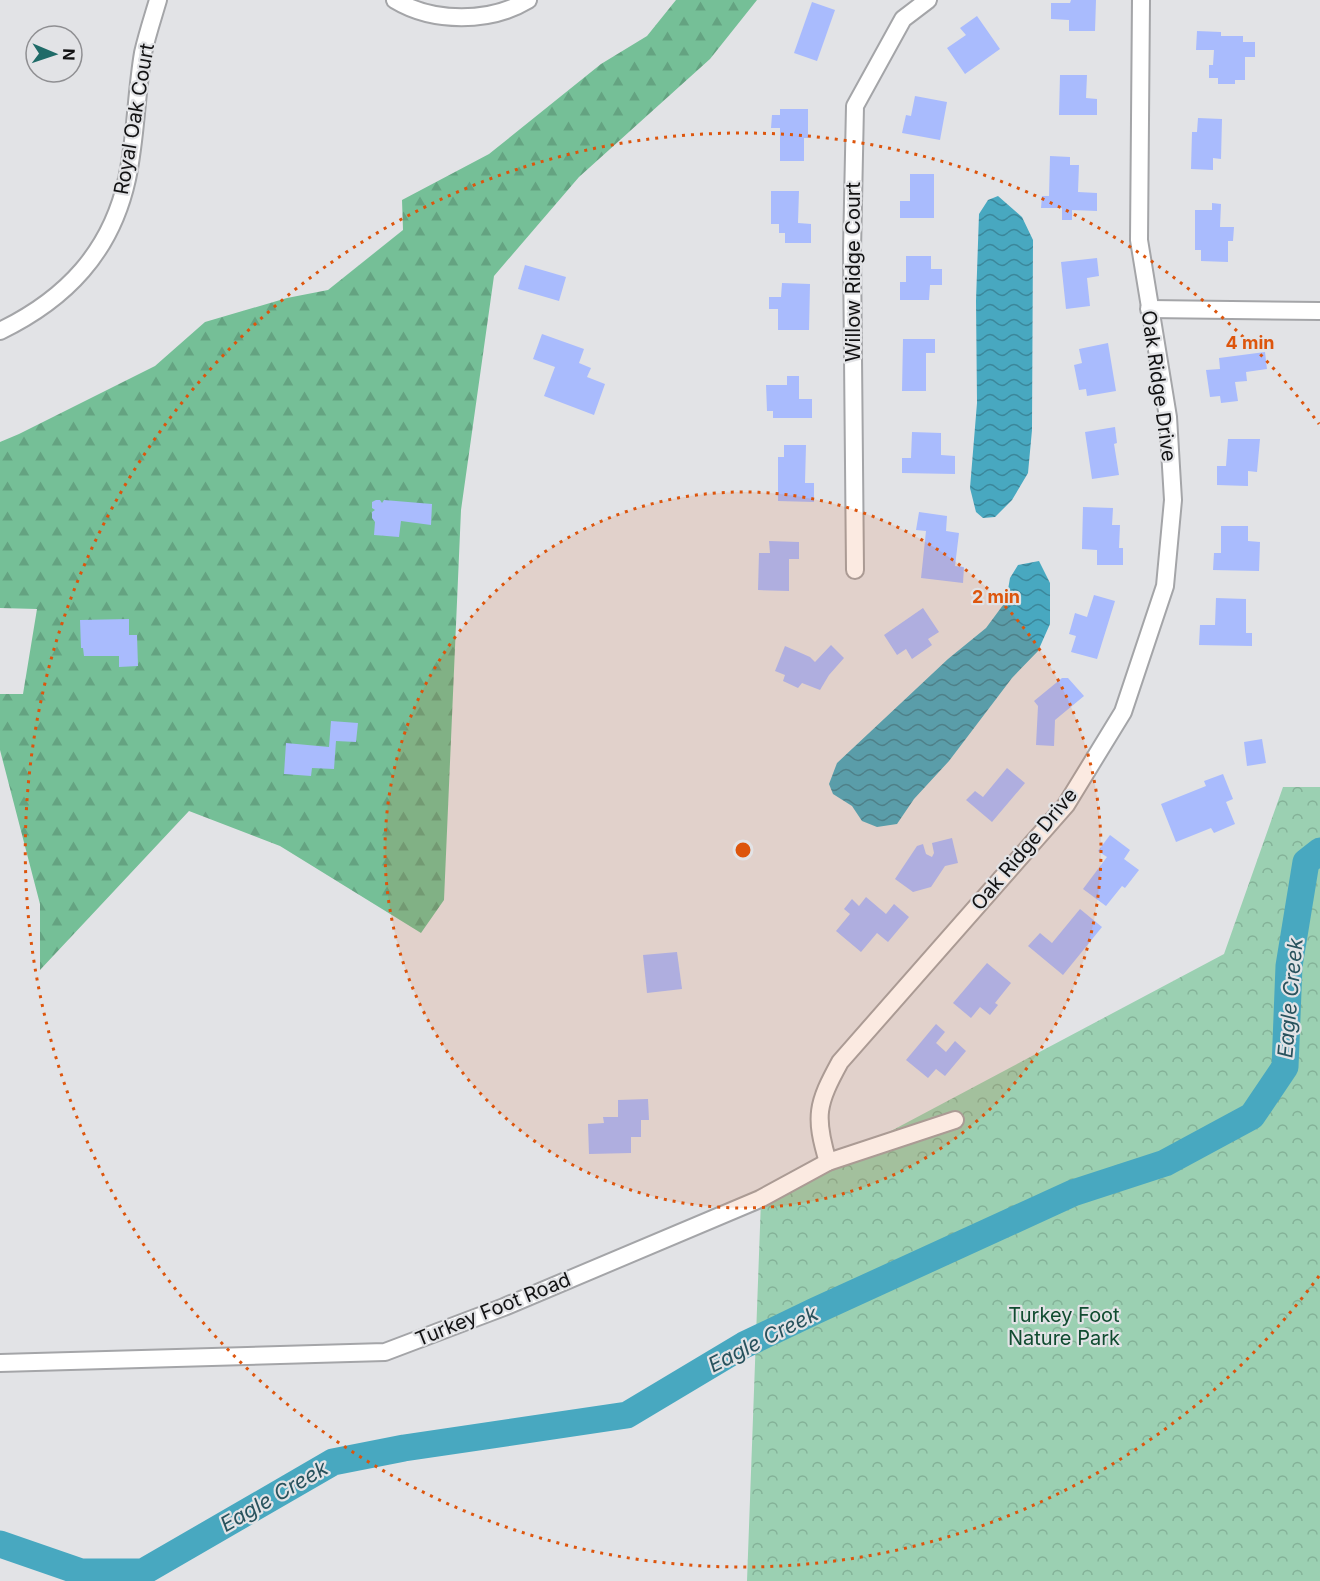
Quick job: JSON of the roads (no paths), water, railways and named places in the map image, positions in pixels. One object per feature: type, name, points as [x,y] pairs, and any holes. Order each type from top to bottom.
[{"type":"street","name":"Royal Oak Court","points":[[0,331],[36,311],[78,277],[108,231],[119,206],[127,178],[144,51],[158,0]]},
{"type":"street","points":[[395,0],[425,12],[450,17],[500,12],[528,0]]},
{"type":"street","name":"Willow Ridge Court","points":[[855,570],[852,251],[855,106],[903,19],[928,0]]},
{"type":"street","name":"Oak Ridge Drive","points":[[828,1162],[820,1135],[820,1108],[840,1062],[1066,805],[1123,712],[1165,586],[1173,500],[1168,417],[1139,240],[1141,0]]},
{"type":"street","points":[[1149,309],[1320,311]]},
{"type":"street","name":"Turkey Foot Road","points":[[0,1363],[385,1352],[504,1307],[740,1208],[828,1162],[955,1120]]},
{"type":"water","points":[[998,196],[1022,217],[1033,240],[1032,430],[1028,473],[1012,500],[995,517],[983,518],[976,512],[970,488],[977,403],[976,301],[979,214],[988,200]]},
{"type":"water","points":[[1039,561],[1050,583],[1050,624],[1038,651],[1012,678],[949,761],[914,799],[897,824],[877,827],[862,821],[852,806],[833,794],[829,784],[837,763],[948,659],[986,628],[1006,601],[1010,578],[1018,565]]},
{"type":"waterway","name":"Eagle Creek","points":[[0,1544],[81,1572],[143,1572],[333,1462],[404,1448],[627,1415],[744,1345],[815,1311],[1073,1193],[1165,1163],[1252,1116],[1285,1067],[1289,966],[1306,862],[1320,851]]},
{"type":"park label","name":"Turkey Foot Nature Park","points":[[1064,1326]]}]
